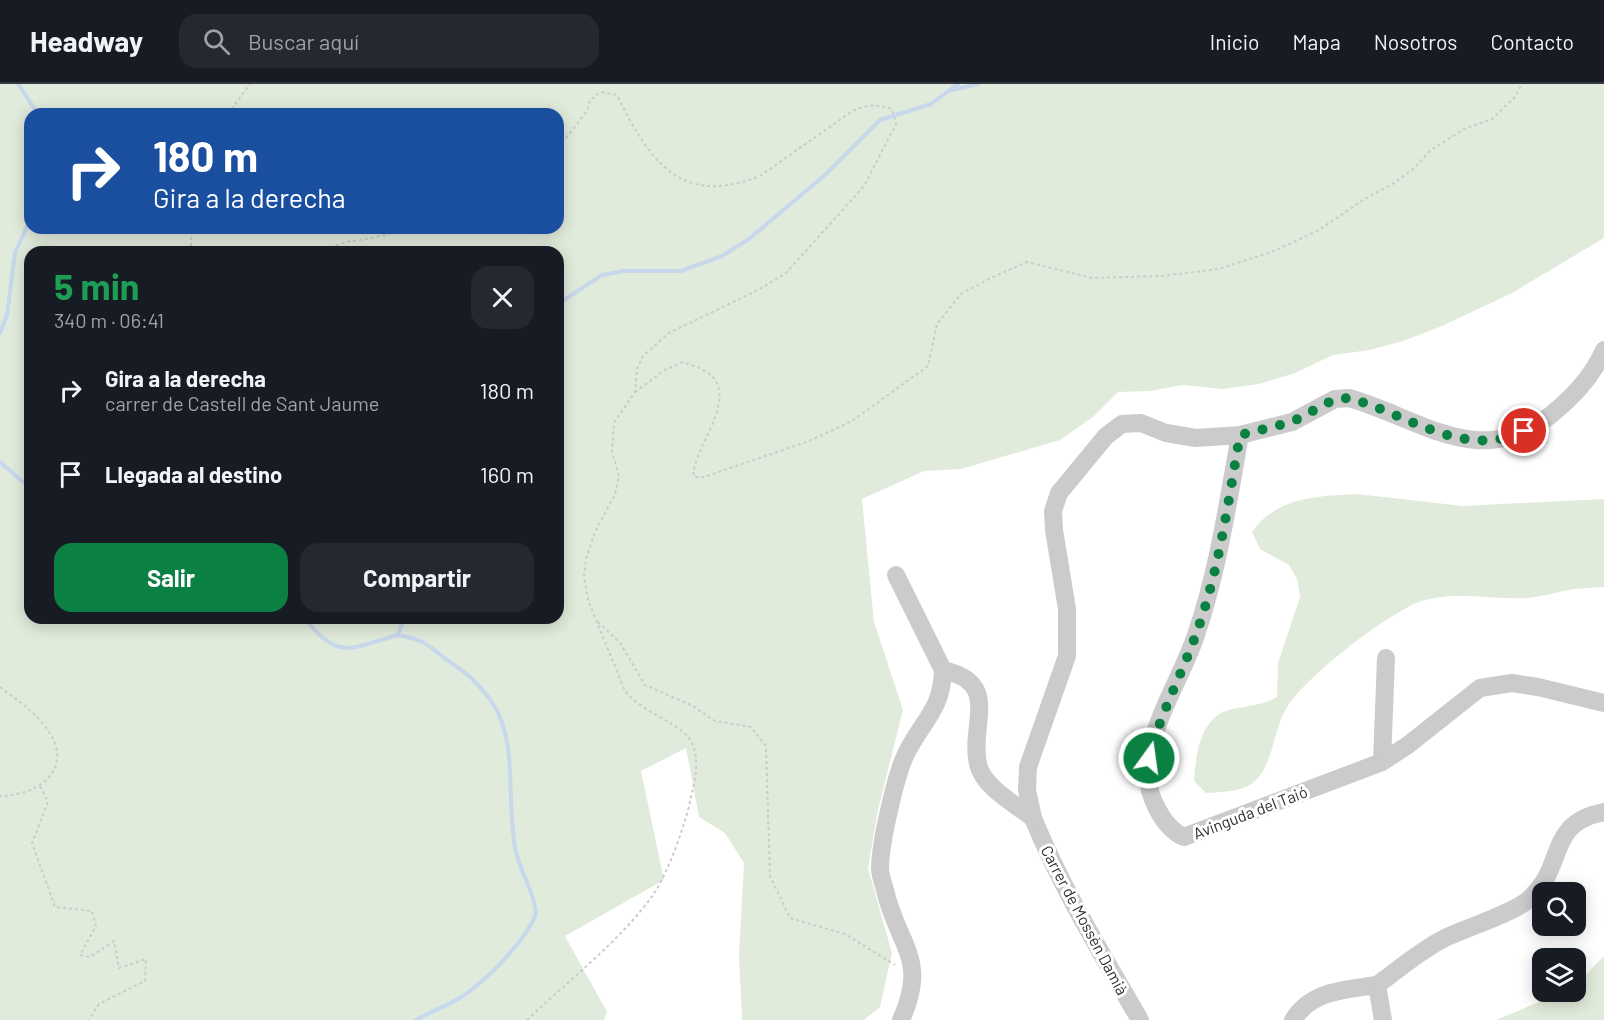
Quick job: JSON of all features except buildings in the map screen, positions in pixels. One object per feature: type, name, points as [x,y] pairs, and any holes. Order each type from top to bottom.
[{"type":"street","points":[[1033,818],[1028,790],[1028,767],[1067,656],[1067,609],[1053,511],[1059,494],[1106,436],[1122,424],[1141,423],[1166,433],[1196,438],[1240,435],[1292,422],[1335,399],[1349,398],[1438,433],[1475,441],[1508,439],[1541,423],[1567,402],[1600,369],[1604,350]]},
{"type":"street","name":"Avinguda del Taió","points":[[1240,435],[1214,575],[1196,637],[1157,728],[1149,758],[1148,784],[1155,803],[1174,832],[1184,837],[1382,762],[1408,745],[1480,688],[1495,684],[1538,687],[1604,703]]},
{"type":"street","points":[[896,575],[943,670],[938,704],[906,754],[891,804],[880,868],[886,897],[908,949],[914,973],[911,998],[901,1020]]},
{"type":"street","points":[[1382,762],[1386,658]]},
{"type":"street","points":[[943,670],[957,673],[972,683],[980,706],[978,764],[986,781],[1033,818]]},
{"type":"street","points":[[1293,1020],[1306,1003],[1324,993],[1377,985],[1442,939],[1527,901],[1544,884],[1563,834],[1571,824],[1582,818],[1604,812]]},
{"type":"street","name":"Carrer de Mossèn Damià","points":[[1033,818],[1050,860],[1072,902],[1140,1020]]},
{"type":"street","points":[[1377,985],[1383,1020]]},
{"type":"path","points":[[232,108],[250,84]]},
{"type":"path","points":[[527,1020],[635,918],[655,893],[687,818],[697,771],[693,744],[683,731],[646,712],[625,691],[588,600],[584,576],[586,559],[595,532],[615,494],[619,476],[612,451],[614,423],[635,392],[665,370],[684,362],[707,371],[718,393],[719,404],[713,427],[692,468],[694,477],[704,477],[809,441],[852,421],[928,366],[937,324],[961,294],[993,277],[1027,262],[1092,278],[1162,276],[1218,269],[1272,252],[1320,230],[1363,200],[1395,183],[1413,169],[1431,150],[1466,128],[1492,119],[1514,98],[1522,84]]},
{"type":"path","points":[[564,140],[588,110],[590,100],[601,92],[616,95],[656,161],[675,176],[709,187],[744,182],[760,176],[864,105],[878,105],[892,109],[896,124],[864,186],[847,208],[786,273],[758,290],[669,333],[656,344],[643,356],[637,369],[635,392]]},
{"type":"path","points":[[335,246],[388,234]]},
{"type":"path","points":[[596,621],[620,643],[639,680],[645,685],[693,706],[715,721],[751,727],[766,746],[770,876],[790,918],[845,934],[900,968],[914,973]]},
{"type":"path","points":[[0,687],[29,709],[53,738],[57,754],[56,765],[48,779],[40,786],[23,794],[0,796]]},
{"type":"path","points":[[40,786],[48,802],[32,843],[55,907],[92,911],[96,926],[80,955],[90,957],[114,942],[119,968],[146,959],[145,981],[99,1004],[89,1020]]},
{"type":"green space","points":[[0,84],[1604,84],[1604,238],[1512,293],[1406,340],[1370,350],[1333,355],[1295,373],[1259,384],[1223,389],[1182,385],[1150,391],[1118,392],[1093,417],[1060,440],[961,469],[924,471],[862,499],[874,622],[903,710],[878,810],[868,868],[892,953],[880,1007],[864,1020],[742,1020],[739,955],[744,863],[725,833],[699,817],[686,748],[641,771],[664,880],[565,936],[607,1012],[604,1020],[0,1020]]},
{"type":"green space","points":[[1357,494],[1463,506],[1604,499],[1604,587],[1572,589],[1527,598],[1441,597],[1414,604],[1363,636],[1324,667],[1294,698],[1281,719],[1265,767],[1254,782],[1237,790],[1206,793],[1194,781],[1196,759],[1202,737],[1213,719],[1222,713],[1260,704],[1277,697],[1278,663],[1300,597],[1297,579],[1289,565],[1260,549],[1252,532],[1262,520],[1285,505],[1313,498]]},
{"type":"green space","points":[[1604,956],[1604,1020],[1496,1020],[1539,1002],[1586,1002],[1586,975]]},
{"type":"waterway","points":[[18,84],[34,108]]},
{"type":"waterway","points":[[564,300],[602,275],[624,271],[681,271],[722,256],[749,239],[826,174],[880,120],[931,104],[958,84]]},
{"type":"waterway","points":[[952,90],[978,84]]},
{"type":"waterway","points":[[0,333],[7,315],[15,253],[24,233]]},
{"type":"waterway","points":[[0,462],[24,483]]},
{"type":"waterway","points":[[309,624],[327,641],[346,648],[398,635]]},
{"type":"waterway","points":[[402,624],[398,635],[428,645],[477,683],[493,703],[508,746],[515,848],[536,913],[524,936],[479,983],[458,999],[416,1020]]},
{"type":"route","points":[[1149,758],[1157,728],[1196,637],[1214,575],[1240,435],[1292,422],[1335,399],[1349,398],[1438,433],[1475,441],[1508,439],[1524,431]]}]
